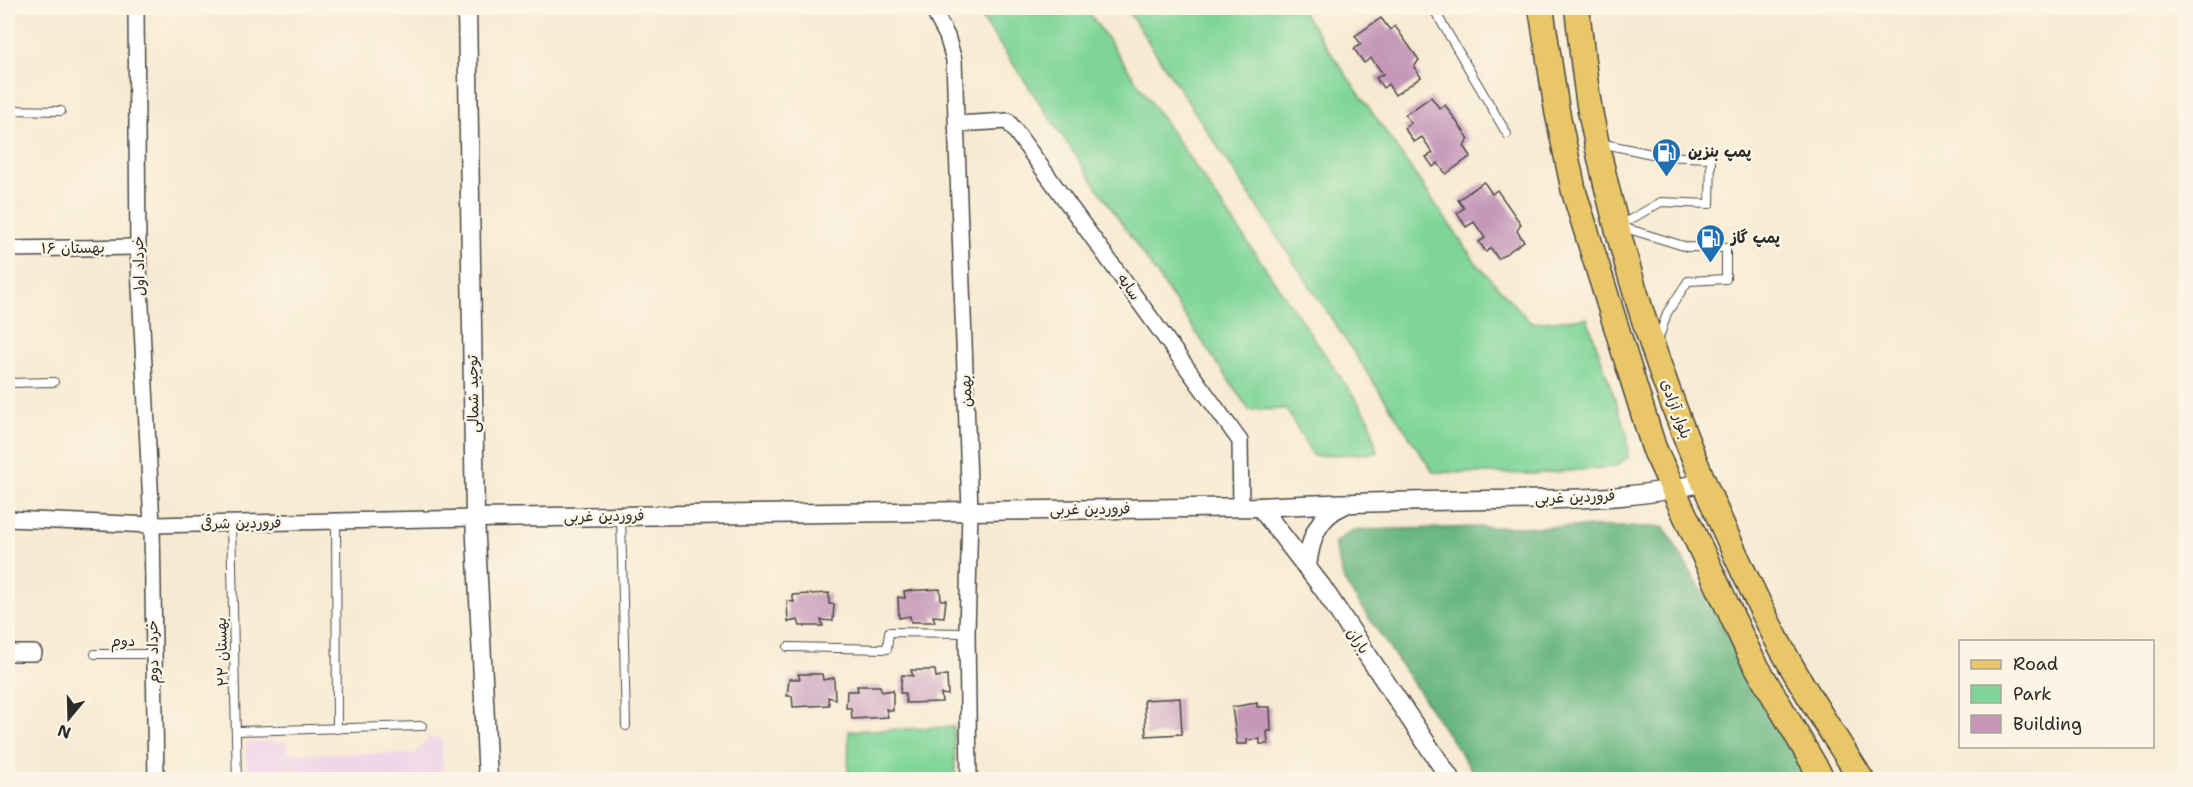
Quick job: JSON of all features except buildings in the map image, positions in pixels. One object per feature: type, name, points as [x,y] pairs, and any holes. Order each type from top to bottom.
[{"type":"main road","name":"بلوار آزادی","points":[[1541,8],[1557,111],[1574,192],[1654,448],[1750,655],[1823,780]]},
{"type":"main road","name":"بلوار آزادی","points":[[1577,8],[1590,111],[1619,226],[1655,351],[1707,490],[1778,641],[1862,780]]},
{"type":"main road","points":[[1694,456],[1687,466],[1677,471],[1673,490],[1700,498],[1707,490]]},
{"type":"street","name":"خرداد اول","points":[[136,8],[138,247],[152,525]]},
{"type":"street","name":"توحید شمالی","points":[[467,8],[475,518],[488,780]]},
{"type":"street","name":"بهمن","points":[[932,8],[947,36],[954,60],[970,511],[967,633],[969,780]]},
{"type":"street","name":"سایه","points":[[957,124],[1008,121],[1083,222],[1240,441],[1241,507]]},
{"type":"street","name":"بهستان ۱۶","points":[[8,249],[138,247]]},
{"type":"street","name":"فروردین غربی","points":[[475,518],[1260,507],[1358,502],[1611,496],[1673,490]]},
{"type":"street","points":[[1307,567],[1309,547],[1322,520],[1329,512],[1358,502]]},
{"type":"street","name":"باران","points":[[1260,507],[1307,567],[1451,780]]},
{"type":"street","name":"فروردین شرقی","points":[[8,519],[152,525],[475,518]]},
{"type":"street","name":"خرداد دوم","points":[[152,525],[152,654],[156,779]]},
{"type":"street","points":[[8,653],[33,653]]},
{"type":"lane","points":[[1433,8],[1507,134]]},
{"type":"lane","points":[[8,61],[8,110],[61,111]]},
{"type":"lane","points":[[1598,142],[1661,156],[1711,158],[1710,204],[1661,202],[1619,226]]},
{"type":"lane","points":[[1619,226],[1687,248],[1726,248],[1726,279],[1688,281],[1667,314],[1655,351]]},
{"type":"lane","points":[[8,382],[54,382]]},
{"type":"lane","points":[[621,516],[626,726]]},
{"type":"lane","points":[[336,520],[337,729]]},
{"type":"lane","name":"بهستان ۲۲","points":[[231,523],[237,779]]},
{"type":"lane","points":[[788,647],[887,649],[889,632],[967,633]]},
{"type":"lane","name":"دوم","points":[[95,654],[152,654]]},
{"type":"lane","points":[[237,731],[422,726]]},
{"type":"lane","points":[[124,780],[237,779]]},
{"type":"shaded area","points":[[429,737],[442,739],[443,779],[247,779],[246,742],[287,742],[288,753],[415,754]]},
{"type":"green space","points":[[975,8],[1086,8],[1370,420],[1377,453],[1313,456],[1286,409],[1249,410]]},
{"type":"green space","points":[[1126,8],[1300,8],[1476,263],[1531,323],[1587,318],[1627,434],[1628,457],[1615,467],[1532,474],[1433,472]]},
{"type":"green space","points":[[1664,527],[1813,779],[1478,779],[1344,581],[1334,543],[1353,530]]},
{"type":"green space","points":[[954,727],[955,779],[848,779],[849,731]]},
{"type":"place","name":"پمپ بنزين","points":[[1667,178]]},
{"type":"place","name":"پمپ گاز","points":[[1710,264]]}]
